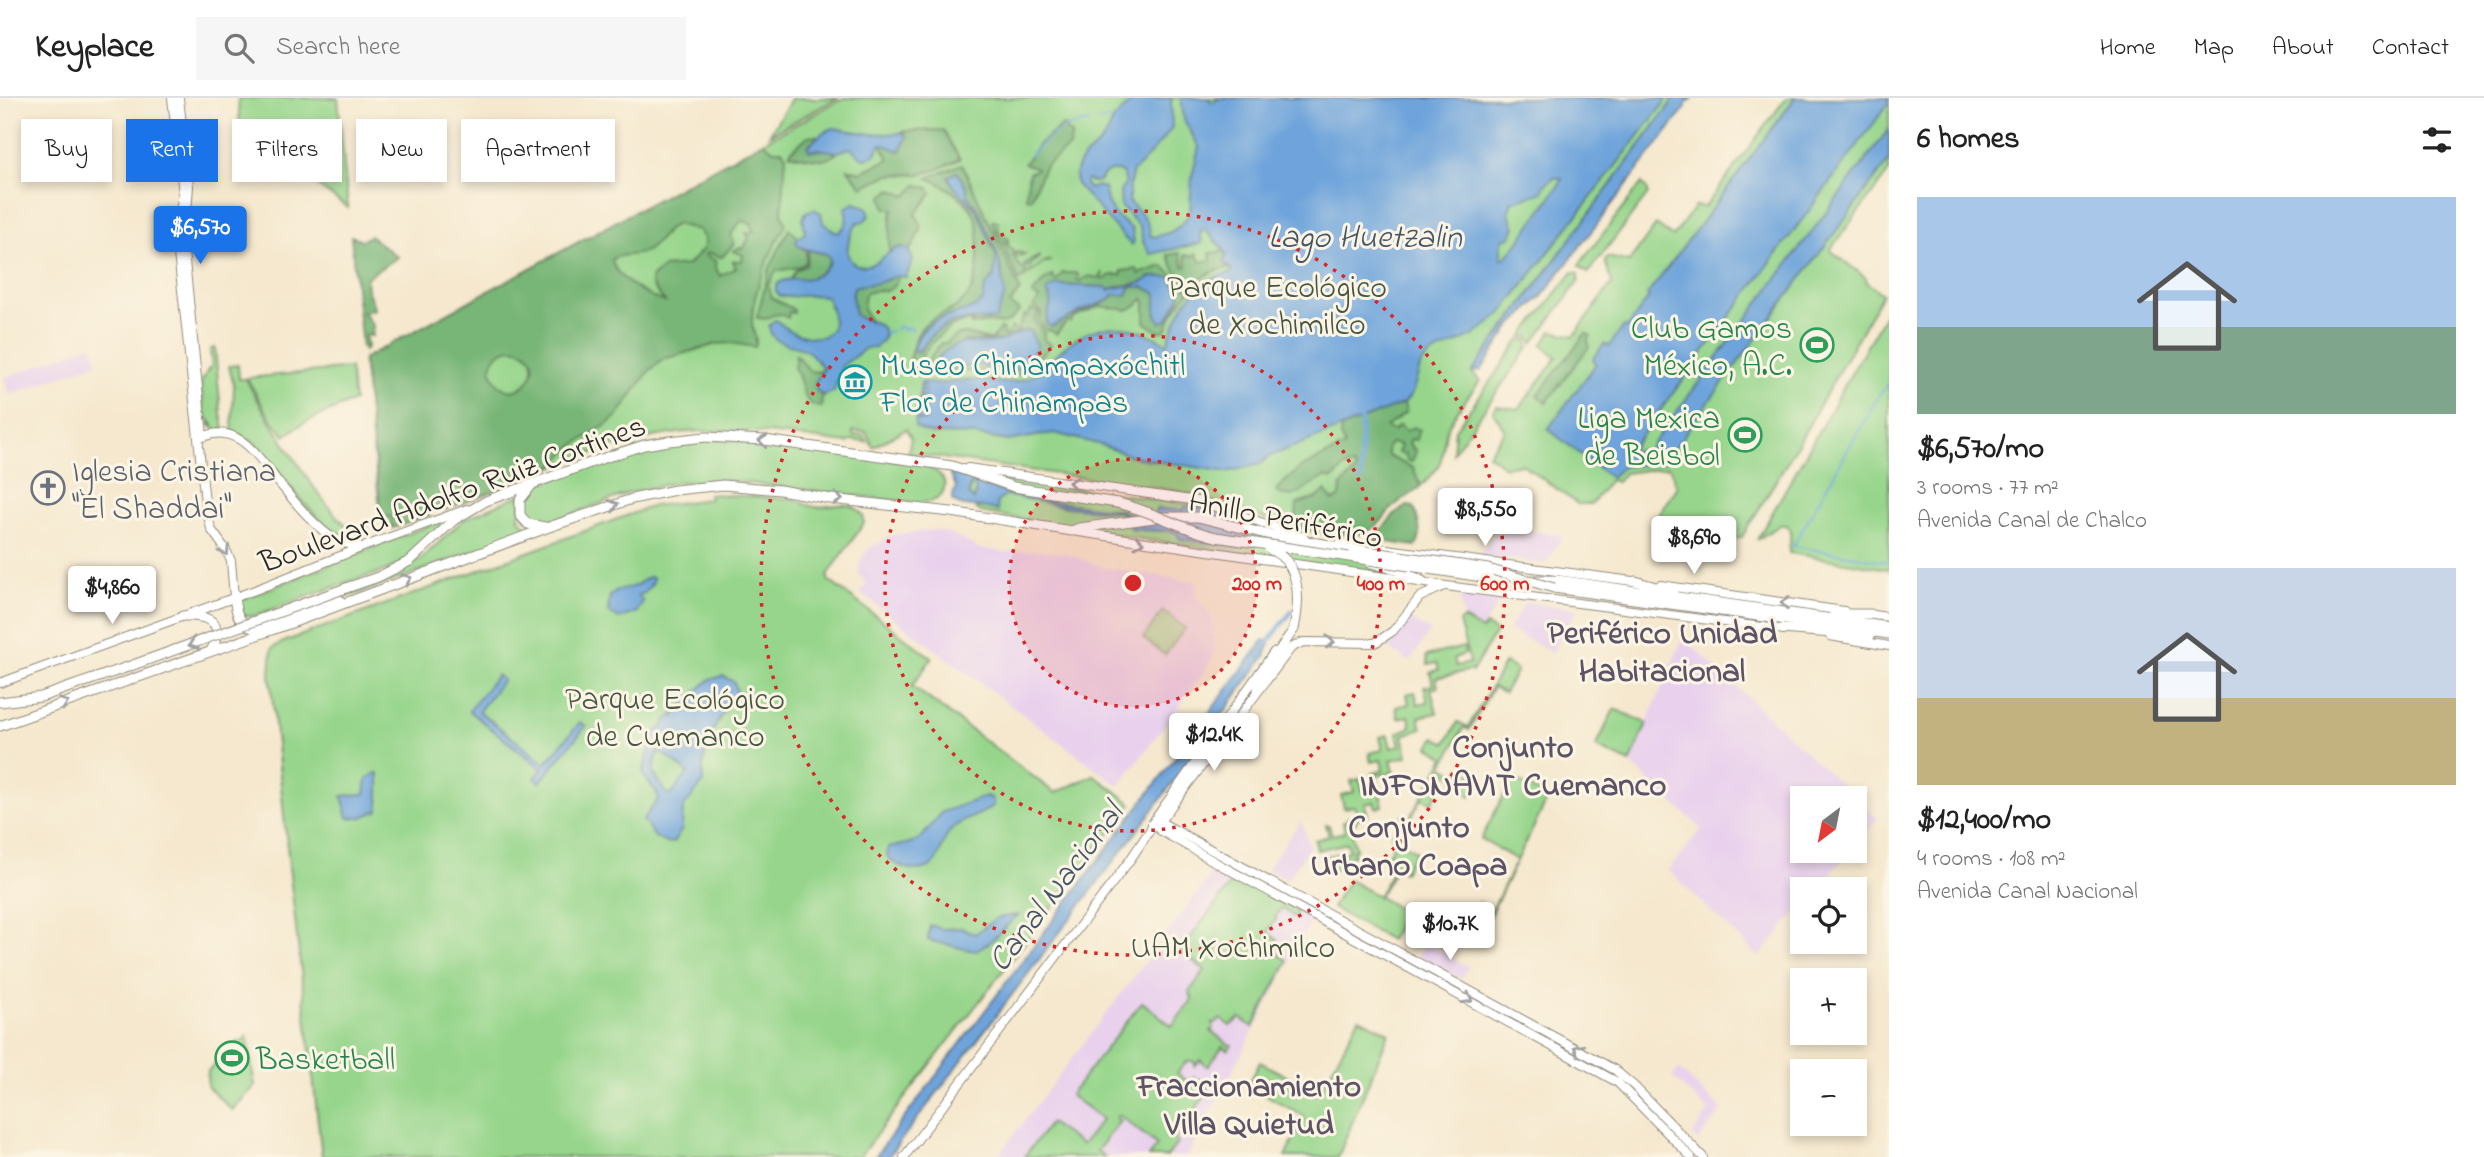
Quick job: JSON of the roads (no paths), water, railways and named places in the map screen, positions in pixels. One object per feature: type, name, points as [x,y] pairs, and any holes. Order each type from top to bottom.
[{"type":"highway","name":"Boulevard Adolfo Ruiz Cortines","points":[[0,702],[41,697],[378,577],[410,561],[454,520],[486,501],[644,445],[706,437],[764,440],[952,466]]},
{"type":"highway","name":"Anillo Periférico","points":[[952,466],[994,481],[1041,492],[1126,505],[1195,533],[1228,539],[1518,582],[1558,580],[1889,627]]},
{"type":"highway","points":[[535,482],[520,500],[520,515],[523,520],[535,526],[549,527]]},
{"type":"highway","name":"Boulevard Adolfo Ruiz Cortines","points":[[0,726],[298,621],[549,527],[632,499],[675,490],[723,485],[951,512],[1072,531]]},
{"type":"highway","name":"Anillo Periférico","points":[[1072,531],[1172,516],[1198,517],[1292,539],[1432,562],[1480,567],[1554,588],[1889,635]]},
{"type":"highway","points":[[1228,539],[1237,544],[1277,552],[1297,581],[1294,629],[1270,664],[1258,689]]},
{"type":"highway","points":[[1635,581],[1690,599]]},
{"type":"highway","points":[[234,597],[239,619],[243,624],[256,629],[323,604],[371,592]]},
{"type":"highway","points":[[1814,617],[1823,614],[1871,614]]},
{"type":"highway","points":[[182,616],[199,615],[211,620],[217,630],[211,651]]},
{"type":"highway","points":[[1781,629],[1861,636],[1889,635]]},
{"type":"main road","points":[[172,98],[183,193],[178,224],[178,253],[205,502],[211,529],[231,561],[234,597]]},
{"type":"main road","points":[[179,98],[189,186],[184,251],[203,437],[218,434],[235,438],[255,451],[284,490],[326,533],[341,542],[362,547]]},
{"type":"main road","points":[[202,419],[218,434]]},
{"type":"main road","name":"Boulevard Adolfo Ruiz Cortines","points":[[952,466],[1198,501],[1306,538],[1889,617]]},
{"type":"main road","name":"Boulevard Adolfo Ruiz Cortines","points":[[0,683],[486,501]]},
{"type":"main road","name":"Boulevard Adolfo Ruiz Cortines","points":[[1072,531],[1424,583],[1781,629],[1889,646]]},
{"type":"main road","points":[[1360,545],[1361,556],[1370,564],[1410,574],[1424,583],[1424,594]]},
{"type":"main road","points":[[1350,572],[1361,556]]},
{"type":"main road","points":[[904,1157],[1157,825],[1289,630],[1296,586],[1291,573],[1279,562]]},
{"type":"main road","points":[[1157,825],[1165,821],[1167,813],[1258,689],[1294,646],[1303,642],[1375,643],[1386,638],[1424,594],[1446,586]]},
{"type":"main road","points":[[1157,825],[1217,863],[1617,1082],[1691,1157]]},
{"type":"main road","points":[[1157,825],[1444,975],[1615,1070],[1703,1157]]},
{"type":"water","name":"Lago Huetzalin","points":[[1132,98],[1171,98],[1172,128],[1133,171],[1129,188],[1129,202],[1143,216],[1150,235],[1154,237],[1171,232],[1182,224],[1190,213],[1192,176],[1199,147],[1184,120],[1181,98],[1209,98],[1214,102],[1219,98],[1668,98],[1501,314],[1473,336],[1430,355],[1421,364],[1412,394],[1404,403],[1268,457],[1260,464],[1227,472],[1138,458],[1054,433],[1008,441],[975,435],[932,434],[917,428],[915,420],[927,421],[916,418],[916,414],[927,415],[916,413],[917,409],[927,409],[917,407],[918,403],[926,403],[918,401],[919,397],[926,397],[919,395],[920,391],[926,391],[920,390],[920,386],[925,386],[921,385],[921,382],[937,384],[969,380],[1022,380],[1040,371],[1076,339],[1102,328],[1140,331],[1167,344],[1182,308],[1197,289],[1218,276],[1231,273],[1232,270],[1224,262],[1227,254],[1206,230],[1200,231],[1202,243],[1150,254],[1143,242],[1140,227],[1121,206],[1120,192],[1126,182],[1122,173],[1109,172],[1099,181],[1087,180],[1085,184],[1089,189],[1097,186],[1104,188],[1108,204],[1115,215],[1132,229],[1134,242],[1131,245],[1076,184],[1077,167],[1103,140],[1114,119]],"holes":[[[1554,177],[1562,179],[1512,251],[1501,258],[1502,240],[1511,236],[1515,227],[1509,213],[1511,202],[1543,192],[1544,186]]]},
{"type":"water","points":[[1675,98],[1693,98],[1543,295],[1510,327],[1481,370],[1472,372]]},
{"type":"water","points":[[1795,98],[1889,98],[1889,103],[1630,451],[1648,450],[1889,129],[1889,160],[1664,462],[1622,467],[1611,478],[1548,429],[1596,364],[1593,358],[1604,344],[1609,346],[1624,326],[1627,328],[1649,297],[1647,295]]},
{"type":"water","points":[[833,128],[872,134],[905,133],[907,137],[900,151],[881,144],[875,155],[866,158],[850,148],[838,152],[818,149],[809,151],[808,146],[822,133]]},
{"type":"water","points":[[957,172],[967,187],[967,195],[979,211],[998,256],[1005,294],[996,319],[950,324],[935,332],[915,353],[913,351],[918,337],[926,328],[934,321],[974,307],[983,301],[985,287],[994,277],[996,255],[977,210],[948,177]]},
{"type":"water","points":[[854,203],[867,207],[870,215],[863,222],[858,222],[851,233],[848,248],[850,260],[855,264],[869,265],[902,247],[909,251],[913,260],[906,277],[854,287],[852,296],[855,315],[882,327],[884,338],[876,347],[866,348],[842,366],[834,391],[824,396],[817,391],[815,383],[824,368],[809,352],[774,338],[769,326],[775,320],[794,333],[815,337],[821,337],[831,330],[832,317],[826,296],[780,296],[776,285],[782,281],[816,275],[830,261],[828,255],[796,244],[797,239],[805,233],[803,219],[806,212],[814,209],[821,213],[823,223],[837,233],[846,222],[845,208]]},
{"type":"water","points":[[1150,277],[1170,277],[1181,294],[1167,321],[1161,322],[1156,316],[1156,293],[1144,287],[1130,287],[1127,295],[1113,295],[1110,300],[1083,310],[1052,327],[1047,325],[1051,300],[1047,291],[1050,288],[1059,285],[1106,287],[1109,290],[1141,283]]},
{"type":"water","points":[[1029,330],[1038,346],[1025,363],[1016,369],[1006,371],[979,364],[936,371],[939,356],[956,345],[994,342]]},
{"type":"water","points":[[951,473],[973,480],[969,495],[974,500],[974,484],[979,482],[1005,493],[1024,497],[1119,510],[1132,518],[1128,519],[1119,512],[1067,507],[1006,495],[997,502],[998,511],[962,505],[952,500],[956,486]]},
{"type":"water","points":[[1185,507],[1210,508],[1255,524],[1242,547],[1238,548],[1180,539],[1176,532],[1130,529],[1129,526],[1155,523],[1157,509],[1182,510]]},
{"type":"water","points":[[648,577],[653,578],[653,582],[645,593],[638,595],[643,601],[637,612],[619,619],[608,612],[610,596],[635,586]]},
{"type":"water","name":"Canal Nacional","points":[[1264,640],[1270,643],[1265,656],[1150,814],[888,1157],[875,1157]]},
{"type":"water","points":[[497,675],[503,680],[479,711],[545,764],[580,722],[586,726],[540,782],[535,778],[542,769],[469,711]]},
{"type":"water","points":[[723,676],[734,682],[737,693],[707,741],[703,783],[683,808],[682,829],[674,842],[666,843],[655,837],[643,820],[658,799],[657,793],[643,775],[653,733],[673,715],[675,717],[675,712],[709,680]],"holes":[[[658,752],[688,773],[671,795],[666,793],[653,772]]]},
{"type":"water","points":[[376,773],[379,775],[379,810],[363,817],[348,818],[342,796],[365,794],[367,779]]},
{"type":"water","points":[[987,796],[993,799],[993,806],[954,827],[930,867],[906,868],[894,863],[887,856],[888,848],[914,842],[922,837],[942,812]]},
{"type":"water","points":[[1018,915],[988,944],[974,951],[928,940],[930,925],[942,929],[962,928],[975,934],[997,918]]},
{"type":"waterway","points":[[1098,121],[1113,119]]},
{"type":"waterway","points":[[1030,156],[1056,133],[1089,122]]},
{"type":"waterway","points":[[895,329],[899,326],[904,330],[907,327],[913,330]]},
{"type":"waterway","points":[[884,333],[891,331]]},
{"type":"waterway","points":[[1889,383],[1878,397],[1793,546],[1889,562]]},
{"type":"waterway","name":"Canal Nacional","points":[[1361,414],[1361,480]]},
{"type":"waterway","name":"Canal Nacional","points":[[1266,645],[1292,611]]},
{"type":"place","name":"Club Gamos México, A.C.","points":[[1817,345]]},
{"type":"place","name":"Museo Chinampaxóchitl Flor de Chinampas","points":[[855,382]]},
{"type":"place","name":"Liga Mexica de Beisbol","points":[[1745,435]]},
{"type":"place","name":"Iglesia Cristiana \"El Shaddai\"","points":[[48,488]]},
{"type":"place","name":"Basketball","points":[[232,1058]]},
{"type":"district","name":"Periférico Unidad Habitacional","points":[[1662,650]]},
{"type":"district","name":"Conjunto INFONAVIT Cuemanco","points":[[1513,764]]},
{"type":"district","name":"Conjunto Urbano Coapa","points":[[1409,844]]},
{"type":"district","name":"Fraccionamiento Villa Quietud","points":[[1249,1103]]},
{"type":"park label","name":"Parque Ecológico de Xochimilco","points":[[1277,304]]},
{"type":"park label","name":"Parque Ecológico de Cuemanco","points":[[675,716]]},
{"type":"park label","name":"UAM Xochimilco","points":[[1233,946]]}]
